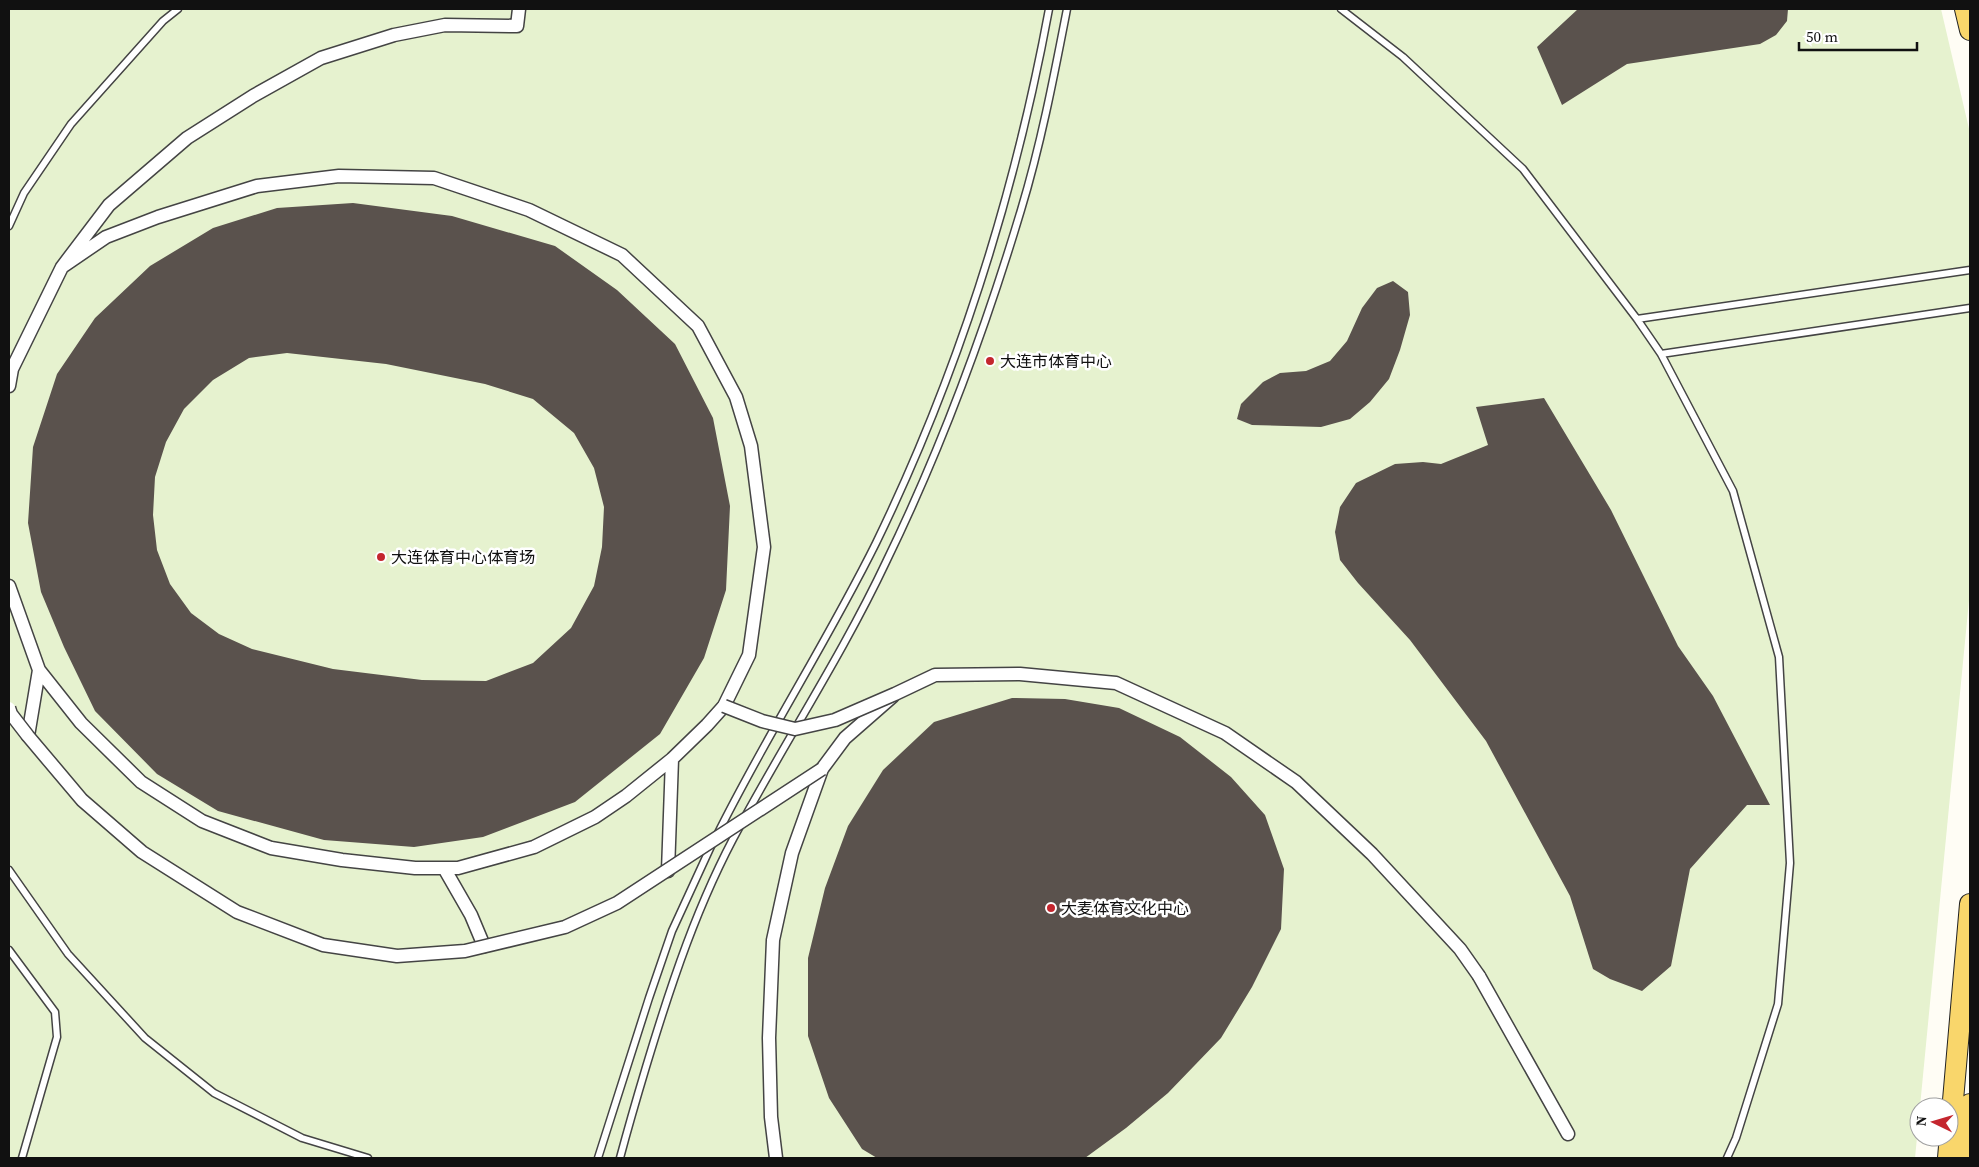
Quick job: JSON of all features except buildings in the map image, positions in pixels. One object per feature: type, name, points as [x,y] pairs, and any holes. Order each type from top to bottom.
[{"type":"main road","points":[[1965,9],[1970,30]]},
{"type":"main road","points":[[1948,1158],[1970,904]]},
{"type":"main road","points":[[1965,1158],[1970,1104]]},
{"type":"street","points":[[9,386],[12,369],[62,267],[109,205],[187,138],[252,96],[321,58],[394,35],[445,25],[517,26],[519,9]]},
{"type":"street","points":[[9,586],[39,670],[81,723],[141,782],[202,821],[271,848],[342,860],[415,868],[458,868],[534,846],[596,817],[626,796],[672,759],[724,706],[749,655],[764,547],[751,446],[736,397],[698,326],[622,255],[529,210],[434,178],[339,176],[257,186],[158,217],[106,237],[62,267]]},
{"type":"street","points":[[28,736],[39,670]]},
{"type":"street","points":[[724,706],[762,721],[795,729],[835,720],[935,675],[1020,674],[1116,683],[1225,733],[1296,782],[1365,848],[1460,949],[1479,976],[1568,1134]]},
{"type":"street","points":[[776,1158],[771,1116],[769,1038],[773,940],[792,852],[822,769],[845,738],[895,694]]},
{"type":"street","points":[[9,708],[11,714],[28,736],[82,800],[142,852],[236,912],[323,945],[397,956],[465,951],[565,927],[618,903],[822,769]]},
{"type":"street","points":[[668,871],[672,759]]},
{"type":"street","points":[[444,868],[471,915],[484,946]]},
{"type":"lane","points":[[9,226],[24,193],[71,124],[164,21],[178,9]]},
{"type":"lane","points":[[598,1158],[672,931],[740,788],[841,612],[877,541],[914,460],[949,373],[1006,200],[1049,9]]},
{"type":"lane","points":[[620,1158],[660,1022],[684,949],[723,856],[841,648],[886,563],[965,380],[1022,209],[1067,9]]},
{"type":"lane","points":[[1341,9],[1403,57],[1524,169],[1637,319],[1661,354],[1733,491],[1779,657],[1790,863],[1778,1004],[1736,1138],[1727,1158]]},
{"type":"lane","points":[[1637,319],[1970,270]]},
{"type":"lane","points":[[1661,354],[1970,308]]},
{"type":"lane","points":[[9,870],[68,954],[153,1044],[214,1093],[302,1138],[368,1158]]},
{"type":"lane","points":[[9,950],[55,1012],[57,1036],[22,1158]]},
{"type":"green space","name":"大连市体育中心","points":[[9,9],[1941,9],[1970,133],[1970,590],[1921,1097],[1909,1097],[1909,1147],[1916,1147],[1915,1158],[9,1158]]},
{"type":"place","name":"大连市体育中心","points":[[990,361]]},
{"type":"place","name":"大连体育中心体育场","points":[[381,557]]},
{"type":"place","name":"大麦体育文化中心","points":[[1051,908]]}]
